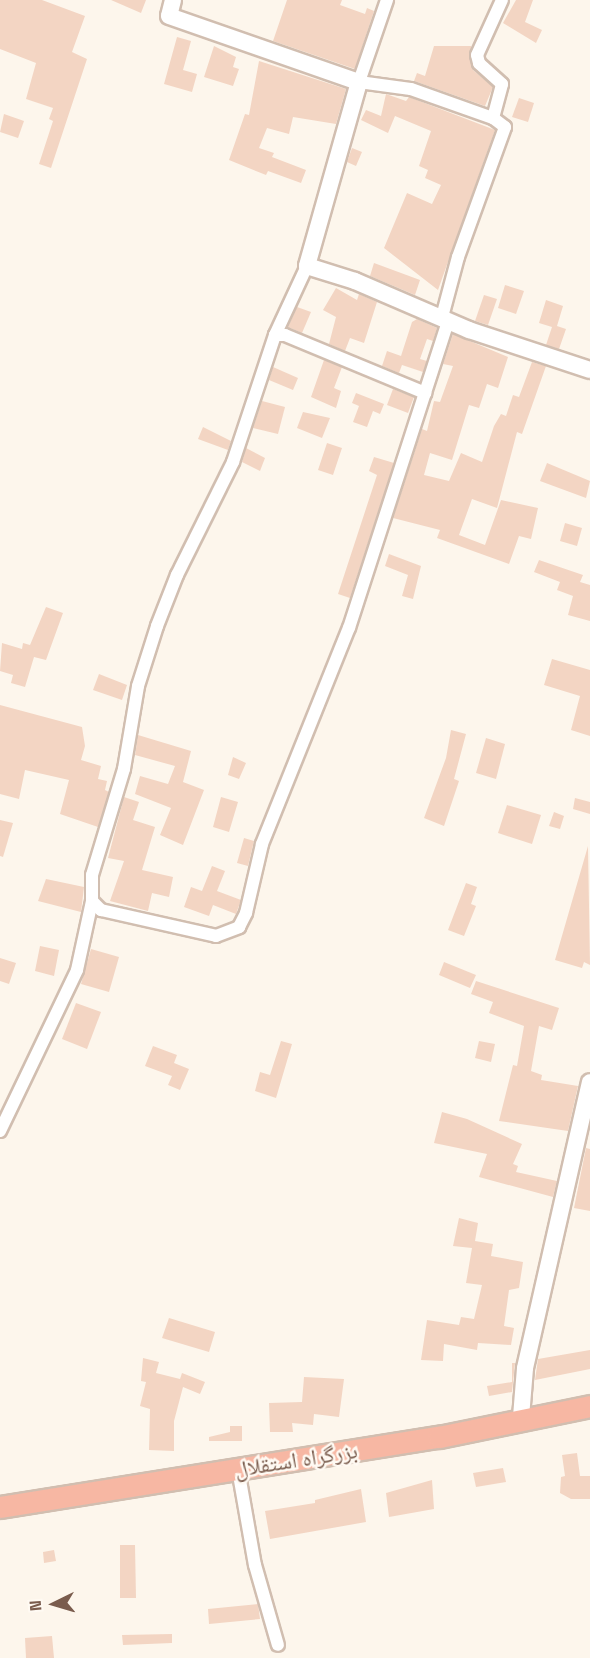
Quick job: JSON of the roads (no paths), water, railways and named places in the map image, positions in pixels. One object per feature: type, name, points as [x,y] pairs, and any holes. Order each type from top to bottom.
[{"type":"highway","name":"بزرگراه استقلال","points":[[0,1507],[439,1437],[520,1417],[590,1406]]},
{"type":"street","points":[[92,902],[101,910],[216,936],[238,927],[246,913],[262,844],[350,628],[447,325],[442,316],[458,257],[505,127],[493,118],[411,90],[359,82],[169,16],[173,0]]},
{"type":"street","points":[[0,1131],[77,970],[92,902],[92,875],[124,769],[141,676],[177,575],[233,462],[275,335],[307,266],[359,82],[387,0]]},
{"type":"street","points":[[493,118],[502,84],[479,63],[477,51],[502,0]]},
{"type":"street","points":[[307,266],[355,281],[510,345],[590,370]]},
{"type":"street","points":[[275,335],[285,335],[424,393]]},
{"type":"street","points":[[520,1417],[525,1368],[567,1199],[590,1082]]},
{"type":"street","points":[[238,1469],[255,1565],[278,1645]]}]
